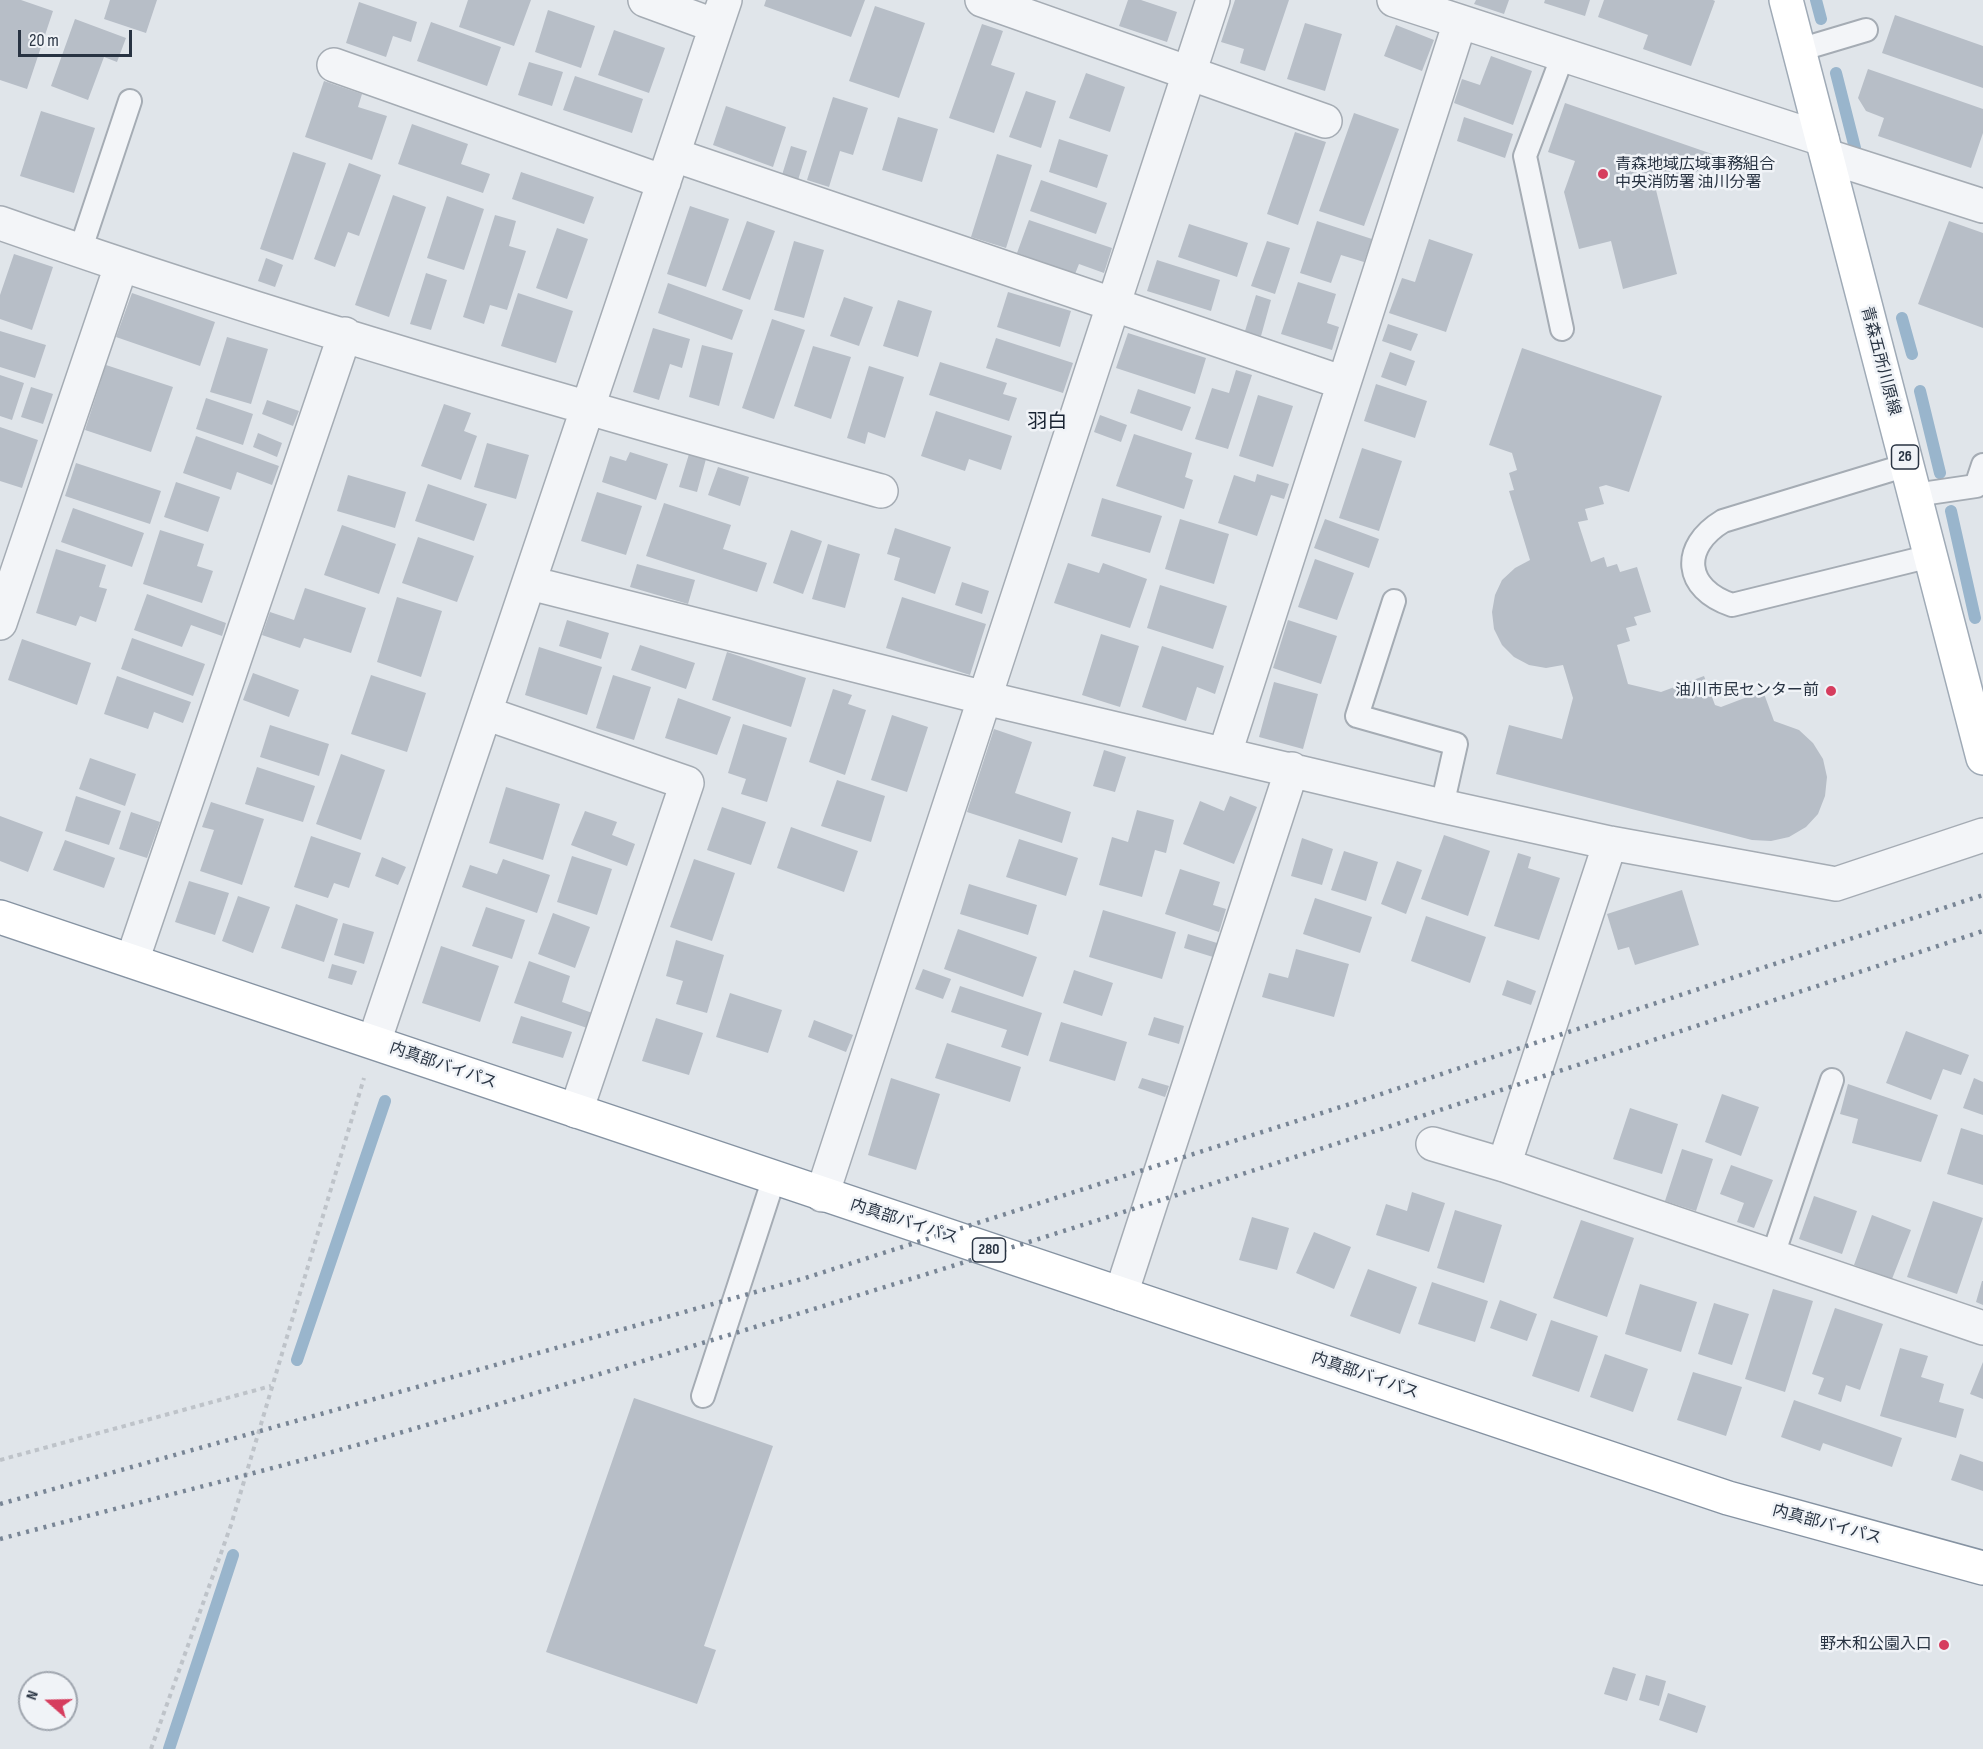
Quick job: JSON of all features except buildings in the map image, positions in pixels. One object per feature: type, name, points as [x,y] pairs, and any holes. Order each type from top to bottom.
[{"type":"main road","name":"青森五所川原線","points":[[1786,0],[1983,758]]},
{"type":"main road","name":"内真部バイパス","points":[[0,917],[1728,1498],[1983,1568]]},
{"type":"street","points":[[374,1042],[721,13],[645,0]]},
{"type":"street","points":[[982,0],[1325,121]]},
{"type":"street","points":[[822,1195],[1213,0]]},
{"type":"street","points":[[1394,0],[1825,147],[1983,206]]},
{"type":"street","points":[[1225,753],[1460,22]]},
{"type":"street","points":[[334,65],[1113,304],[1344,383]]},
{"type":"street","points":[[0,223],[121,266],[586,408],[881,491]]},
{"type":"street","points":[[0,623],[121,266]]},
{"type":"street","points":[[132,961],[345,334]]},
{"type":"street","points":[[530,583],[985,698],[1442,806],[1610,843],[1836,884],[1983,835]]},
{"type":"street","points":[[485,713],[687,783],[576,1112]]},
{"type":"street","points":[[1121,1294],[1292,769]]},
{"type":"street","points":[[1504,1165],[1610,843]]},
{"type":"street","points":[[1433,1144],[1504,1165],[1983,1328]]},
{"type":"lane","points":[[1799,50],[1866,30]]},
{"type":"lane","points":[[1562,329],[1525,156],[1563,56]]},
{"type":"lane","points":[[80,251],[130,101]]},
{"type":"lane","points":[[1931,556],[1732,605],[1714,599],[1700,585],[1693,567],[1696,547],[1706,531],[1723,521],[1911,480],[1976,486],[1983,465]]},
{"type":"lane","points":[[1394,601],[1358,716],[1456,744],[1442,806]]},
{"type":"lane","points":[[1772,1257],[1832,1080]]},
{"type":"lane","points":[[703,1396],[774,1178]]},
{"type":"path","points":[[151,1749],[231,1525],[374,1042]]},
{"type":"path","points":[[0,1460],[272,1386]]},
{"type":"waterway","points":[[1816,0],[1821,19]]},
{"type":"waterway","points":[[1836,73],[1856,152]]},
{"type":"waterway","points":[[1902,318],[1912,354]]},
{"type":"waterway","points":[[1920,391],[1940,473]]},
{"type":"waterway","points":[[1951,511],[1975,618]]},
{"type":"waterway","points":[[297,1360],[385,1101]]},
{"type":"waterway","points":[[169,1749],[233,1555]]},
{"type":"railway","points":[[0,1504],[802,1279],[1375,1096],[1983,895]]},
{"type":"railway","points":[[0,1539],[362,1444],[807,1311],[1200,1188],[1983,931]]},
{"type":"place","name":"青森地域広域事務組合 中央消防署 油川分署","points":[[1603,174]]},
{"type":"place","name":"油川市民センター前","points":[[1831,691]]},
{"type":"place","name":"野木和公園入口","points":[[1944,1645]]},
{"type":"district","name":"羽白","points":[[1047,423]]}]
